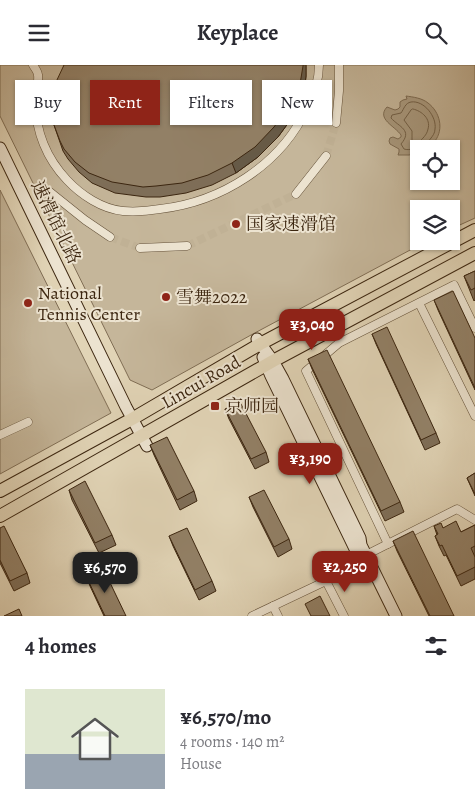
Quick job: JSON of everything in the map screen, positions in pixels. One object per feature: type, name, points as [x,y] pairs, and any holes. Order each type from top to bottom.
[{"type":"main road","name":"Lincui Road","points":[[0,491],[157,405],[237,357],[258,341],[281,332],[475,231]]},
{"type":"main road","name":"Lincui Road","points":[[0,516],[119,449],[144,441],[166,422],[290,351],[475,253]]},
{"type":"main road","points":[[281,332],[290,351]]},
{"type":"main road","points":[[237,357],[248,375]]},
{"type":"main road","points":[[157,405],[166,422]]},
{"type":"main road","points":[[109,432],[119,449]]},
{"type":"street","points":[[33,65],[38,75],[36,99],[38,128],[49,156],[60,173],[79,191],[102,205],[122,211],[144,211],[183,205],[211,196],[238,183],[262,166],[288,139],[305,113],[319,76],[319,65]]},
{"type":"street","points":[[336,123],[339,65]]},
{"type":"street","name":"速滑馆北路","points":[[0,148],[144,441]]},
{"type":"street","points":[[296,194],[326,155]]},
{"type":"street","points":[[50,192],[84,220],[110,237]]},
{"type":"street","points":[[140,248],[187,246]]},
{"type":"street","points":[[388,543],[306,371],[339,343],[454,285],[475,328]]},
{"type":"street","points":[[419,303],[475,416]]},
{"type":"street","points":[[258,341],[360,538],[361,545],[396,616]]},
{"type":"street","points":[[269,363],[388,616]]},
{"type":"street","points":[[0,435],[28,421]]},
{"type":"street","points":[[366,555],[457,509],[475,520]]},
{"type":"street","points":[[252,616],[326,581],[344,616]]},
{"type":"street","points":[[273,606],[278,616]]},
{"type":"shaded area","name":"国家速滑馆","points":[[0,65],[475,65],[475,218],[460,225],[460,200],[410,200],[410,250],[152,390],[130,380],[0,116]]},
{"type":"shaded area","name":"National Tennis Center","points":[[0,190],[111,413],[0,474]]},
{"type":"water","points":[[406,96],[428,103],[438,116],[440,126],[436,140],[410,140],[410,155],[398,155],[399,149],[390,144],[389,141],[393,137],[398,139],[401,135],[385,119],[384,111],[387,107],[395,110],[398,109],[400,102],[407,99]]},
{"type":"building","points":[[64,65],[303,65],[301,80],[262,80],[262,125],[275,125],[255,147],[232,163],[208,175],[182,183],[143,187],[112,182],[89,173],[75,162],[64,149],[54,125],[80,125],[80,80],[57,80]]},
{"type":"building","points":[[475,271],[475,288],[471,290],[464,276]]},
{"type":"building","points":[[453,291],[475,338],[475,388],[434,300]]},
{"type":"building","points":[[387,327],[436,433],[421,440],[372,334]]},
{"type":"building","points":[[327,350],[400,502],[381,511],[308,359]]},
{"type":"building","points":[[240,402],[266,452],[251,459],[225,409]]},
{"type":"building","points":[[167,437],[194,491],[177,500],[150,445]]},
{"type":"building","points":[[475,473],[475,494],[467,478]]},
{"type":"building","points":[[85,481],[112,535],[95,543],[69,490]]},
{"type":"building","points":[[264,490],[289,539],[274,547],[249,497]]},
{"type":"building","points":[[456,521],[461,532],[475,525],[475,546],[471,548],[475,557],[475,567],[457,576],[442,545],[440,546],[435,536],[438,534],[434,526],[441,523],[443,528]]},
{"type":"building","points":[[4,526],[27,573],[10,581],[0,560],[0,528]]},
{"type":"building","points":[[187,528],[212,581],[195,590],[169,536]]},
{"type":"building","points":[[413,531],[454,616],[430,616],[393,541]]},
{"type":"building","points":[[103,568],[126,616],[105,616],[86,576]]},
{"type":"building","points":[[320,596],[330,616],[311,616],[305,604]]},
{"type":"building","points":[[19,609],[22,616],[4,616]]},
{"type":"tunnel","points":[[326,156],[336,123]]},
{"type":"tunnel","points":[[187,246],[296,194]]},
{"type":"tunnel","points":[[110,237],[140,248]]},
{"type":"place","name":"国家速滑馆","points":[[236,224]]},
{"type":"place","name":"雪舞2022","points":[[166,297]]},
{"type":"place","name":"National Tennis Center","points":[[28,303]]},
{"type":"place","name":"京师园","points":[[215,406]]}]
